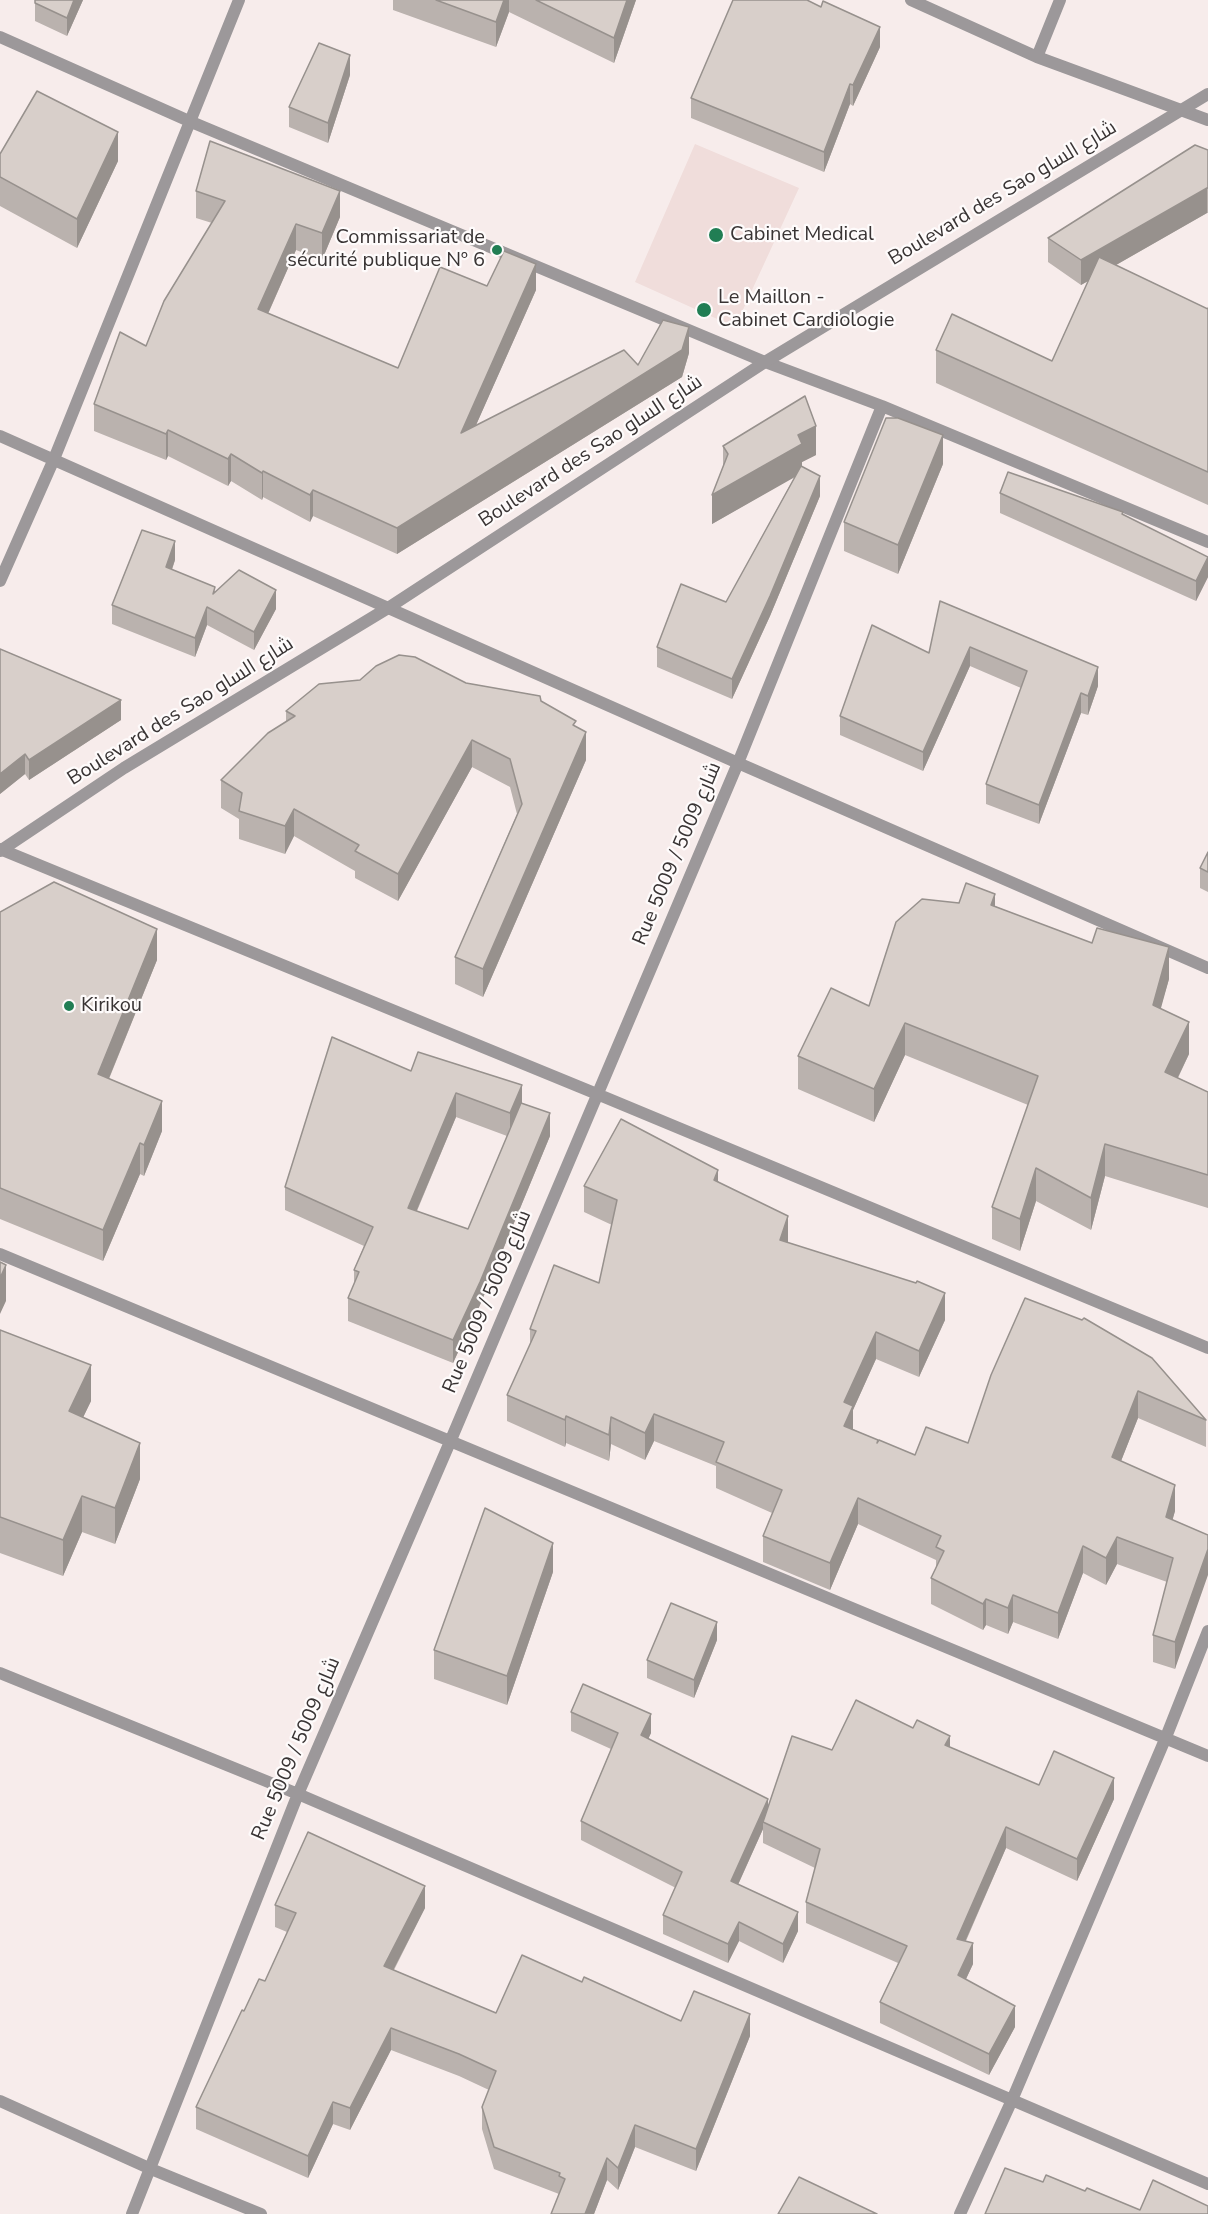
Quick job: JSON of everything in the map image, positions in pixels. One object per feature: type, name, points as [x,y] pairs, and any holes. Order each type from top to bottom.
[{"type":"street","points":[[0,581],[54,459],[239,0]]},
{"type":"street","points":[[911,0],[1037,57],[1208,120]]},
{"type":"street","points":[[1037,57],[1060,0]]},
{"type":"street","points":[[0,37],[189,122],[765,362],[882,406],[1208,542]]},
{"type":"street","name":"Boulevard des Sao شارع الساو","points":[[1,850],[124,768],[388,608],[765,362],[1208,94]]},
{"type":"street","name":"Rue 5009 / شارع 5009","points":[[132,2214],[298,1794],[738,763],[882,406]]},
{"type":"street","points":[[0,436],[738,763],[1208,968]]},
{"type":"street","points":[[1,850],[1208,1348]]},
{"type":"street","points":[[0,1254],[1208,1756]]},
{"type":"street","points":[[960,2214],[1012,2100],[1166,1737],[1208,1631]]},
{"type":"street","points":[[0,1673],[298,1794],[1208,2184]]},
{"type":"street","points":[[0,2101],[151,2169],[261,2214]]},
{"type":"shaded area","name":"Cabinet Medical","points":[[695,144],[799,188],[735,327],[635,282]]},
{"type":"building","points":[[35,0],[74,0],[67,18],[35,3]]},
{"type":"building","points":[[436,0],[504,0],[496,22]]},
{"type":"building","points":[[536,0],[627,0],[614,38]]},
{"type":"building","points":[[733,0],[807,0],[821,7],[823,1],[880,27],[853,85],[850,84],[824,152],[691,98]]},
{"type":"building","points":[[319,43],[350,55],[328,123],[289,107]]},
{"type":"building","points":[[37,91],[118,132],[77,219],[0,177],[0,154]]},
{"type":"building","points":[[210,141],[340,191],[322,233],[296,224],[258,309],[398,368],[440,267],[487,286],[504,251],[536,264],[461,433],[624,350],[638,365],[663,320],[689,327],[682,350],[397,528],[313,490],[310,495],[263,471],[262,473],[231,454],[228,459],[168,430],[166,434],[94,404],[120,332],[146,346],[164,301],[225,201],[196,191]]},
{"type":"building","points":[[1195,145],[1208,150],[1208,188],[1081,260],[1048,238]]},
{"type":"building","points":[[1099,257],[1208,309],[1208,472],[936,350],[952,314],[1052,361]]},
{"type":"building","points":[[805,396],[816,426],[798,435],[802,444],[712,495],[728,454],[723,446]]},
{"type":"building","points":[[886,418],[898,418],[943,435],[898,545],[844,522]]},
{"type":"building","points":[[801,466],[820,476],[770,596],[732,679],[657,647],[681,584],[726,602]]},
{"type":"building","points":[[1008,472],[1123,512],[1122,514],[1208,557],[1196,581],[1000,493]]},
{"type":"building","points":[[142,530],[175,541],[166,567],[215,587],[213,594],[239,570],[276,590],[254,632],[207,607],[195,638],[112,605]]},
{"type":"building","points":[[940,601],[1098,667],[1088,696],[1081,693],[1039,805],[986,784],[1027,671],[970,647],[923,752],[840,716],[872,625],[929,653]]},
{"type":"building","points":[[0,649],[121,700],[29,760],[25,754],[0,774]]},
{"type":"building","points":[[399,655],[415,657],[466,683],[540,696],[541,701],[576,721],[573,725],[586,732],[483,969],[455,957],[522,804],[510,759],[472,740],[398,874],[355,851],[359,845],[294,809],[285,826],[239,811],[242,793],[221,780],[268,733],[295,716],[286,711],[319,684],[360,680],[376,666]]},
{"type":"building","points":[[1208,852],[1208,872],[1200,868]]},
{"type":"building","points":[[54,882],[157,929],[98,1074],[162,1101],[144,1145],[140,1143],[103,1230],[0,1188],[0,912]]},
{"type":"building","points":[[966,883],[995,894],[991,905],[1092,943],[1097,928],[1169,947],[1153,1005],[1189,1022],[1165,1072],[1208,1092],[1208,1175],[1105,1144],[1091,1198],[1036,1168],[1020,1219],[992,1207],[1038,1076],[905,1023],[874,1089],[798,1056],[831,988],[869,1006],[896,922],[922,899],[959,903]]},
{"type":"building","points":[[332,1037],[411,1071],[418,1052],[522,1085],[510,1113],[456,1093],[408,1208],[468,1229],[521,1103],[550,1113],[480,1282],[453,1340],[348,1298],[359,1272],[354,1270],[373,1227],[285,1187]]},
{"type":"building","points":[[621,1119],[718,1170],[714,1180],[788,1216],[780,1240],[916,1283],[917,1281],[945,1293],[919,1351],[876,1332],[844,1402],[853,1406],[844,1426],[878,1440],[877,1443],[879,1440],[915,1455],[926,1427],[968,1443],[991,1375],[1025,1298],[1082,1320],[1084,1318],[1152,1358],[1206,1420],[1138,1391],[1112,1457],[1175,1485],[1166,1517],[1208,1535],[1208,1549],[1175,1642],[1153,1635],[1173,1558],[1117,1537],[1106,1558],[1083,1546],[1058,1613],[1013,1595],[1008,1608],[986,1599],[983,1604],[931,1578],[944,1551],[936,1547],[941,1536],[858,1498],[830,1563],[763,1536],[782,1490],[716,1462],[724,1442],[654,1414],[645,1433],[611,1417],[609,1435],[566,1416],[565,1420],[507,1395],[536,1331],[530,1329],[554,1265],[599,1283],[617,1200],[584,1186]]},
{"type":"building","points":[[0,1262],[6,1265],[0,1278]]},
{"type":"building","points":[[0,1330],[91,1365],[69,1411],[140,1443],[115,1508],[82,1496],[63,1540],[0,1517]]},
{"type":"building","points":[[485,1508],[553,1543],[507,1676],[434,1650]]},
{"type":"building","points":[[671,1603],[717,1622],[694,1680],[647,1660]]},
{"type":"building","points":[[583,1684],[651,1714],[641,1735],[768,1799],[731,1881],[798,1912],[783,1944],[739,1922],[728,1944],[663,1915],[682,1872],[581,1821],[618,1733],[571,1712]]},
{"type":"building","points":[[856,1700],[913,1728],[917,1720],[950,1736],[945,1745],[1039,1785],[1054,1751],[1114,1778],[1077,1859],[1006,1827],[957,1939],[973,1943],[958,1975],[1015,2006],[989,2054],[880,2002],[907,1946],[806,1902],[820,1849],[763,1822],[792,1736],[832,1750]]},
{"type":"building","points":[[308,1832],[425,1886],[384,1966],[496,2013],[522,1955],[582,1982],[584,1977],[681,2021],[694,1991],[750,2014],[696,2149],[635,2125],[618,2168],[607,2158],[585,2214],[551,2214],[565,2179],[559,2176],[560,2173],[494,2147],[482,2107],[496,2071],[391,2028],[350,2108],[333,2102],[308,2156],[196,2107],[242,2010],[244,2011],[259,1979],[265,1981],[296,1913],[275,1905]]},
{"type":"building","points":[[1005,2168],[1043,2182],[1046,2175],[1085,2191],[1087,2188],[1140,2210],[1153,2180],[1208,2206],[1208,2214],[985,2214]]},
{"type":"building","points":[[799,2177],[877,2214],[778,2214]]},
{"type":"place","name":"Cabinet Medical","points":[[716,235]]},
{"type":"place","name":"Commissariat de sécurité publique Nº 6","points":[[497,250]]},
{"type":"place","name":"Le Maillon - Cabinet Cardiologie","points":[[704,310]]},
{"type":"place","name":"Kirikou","points":[[69,1006]]}]
